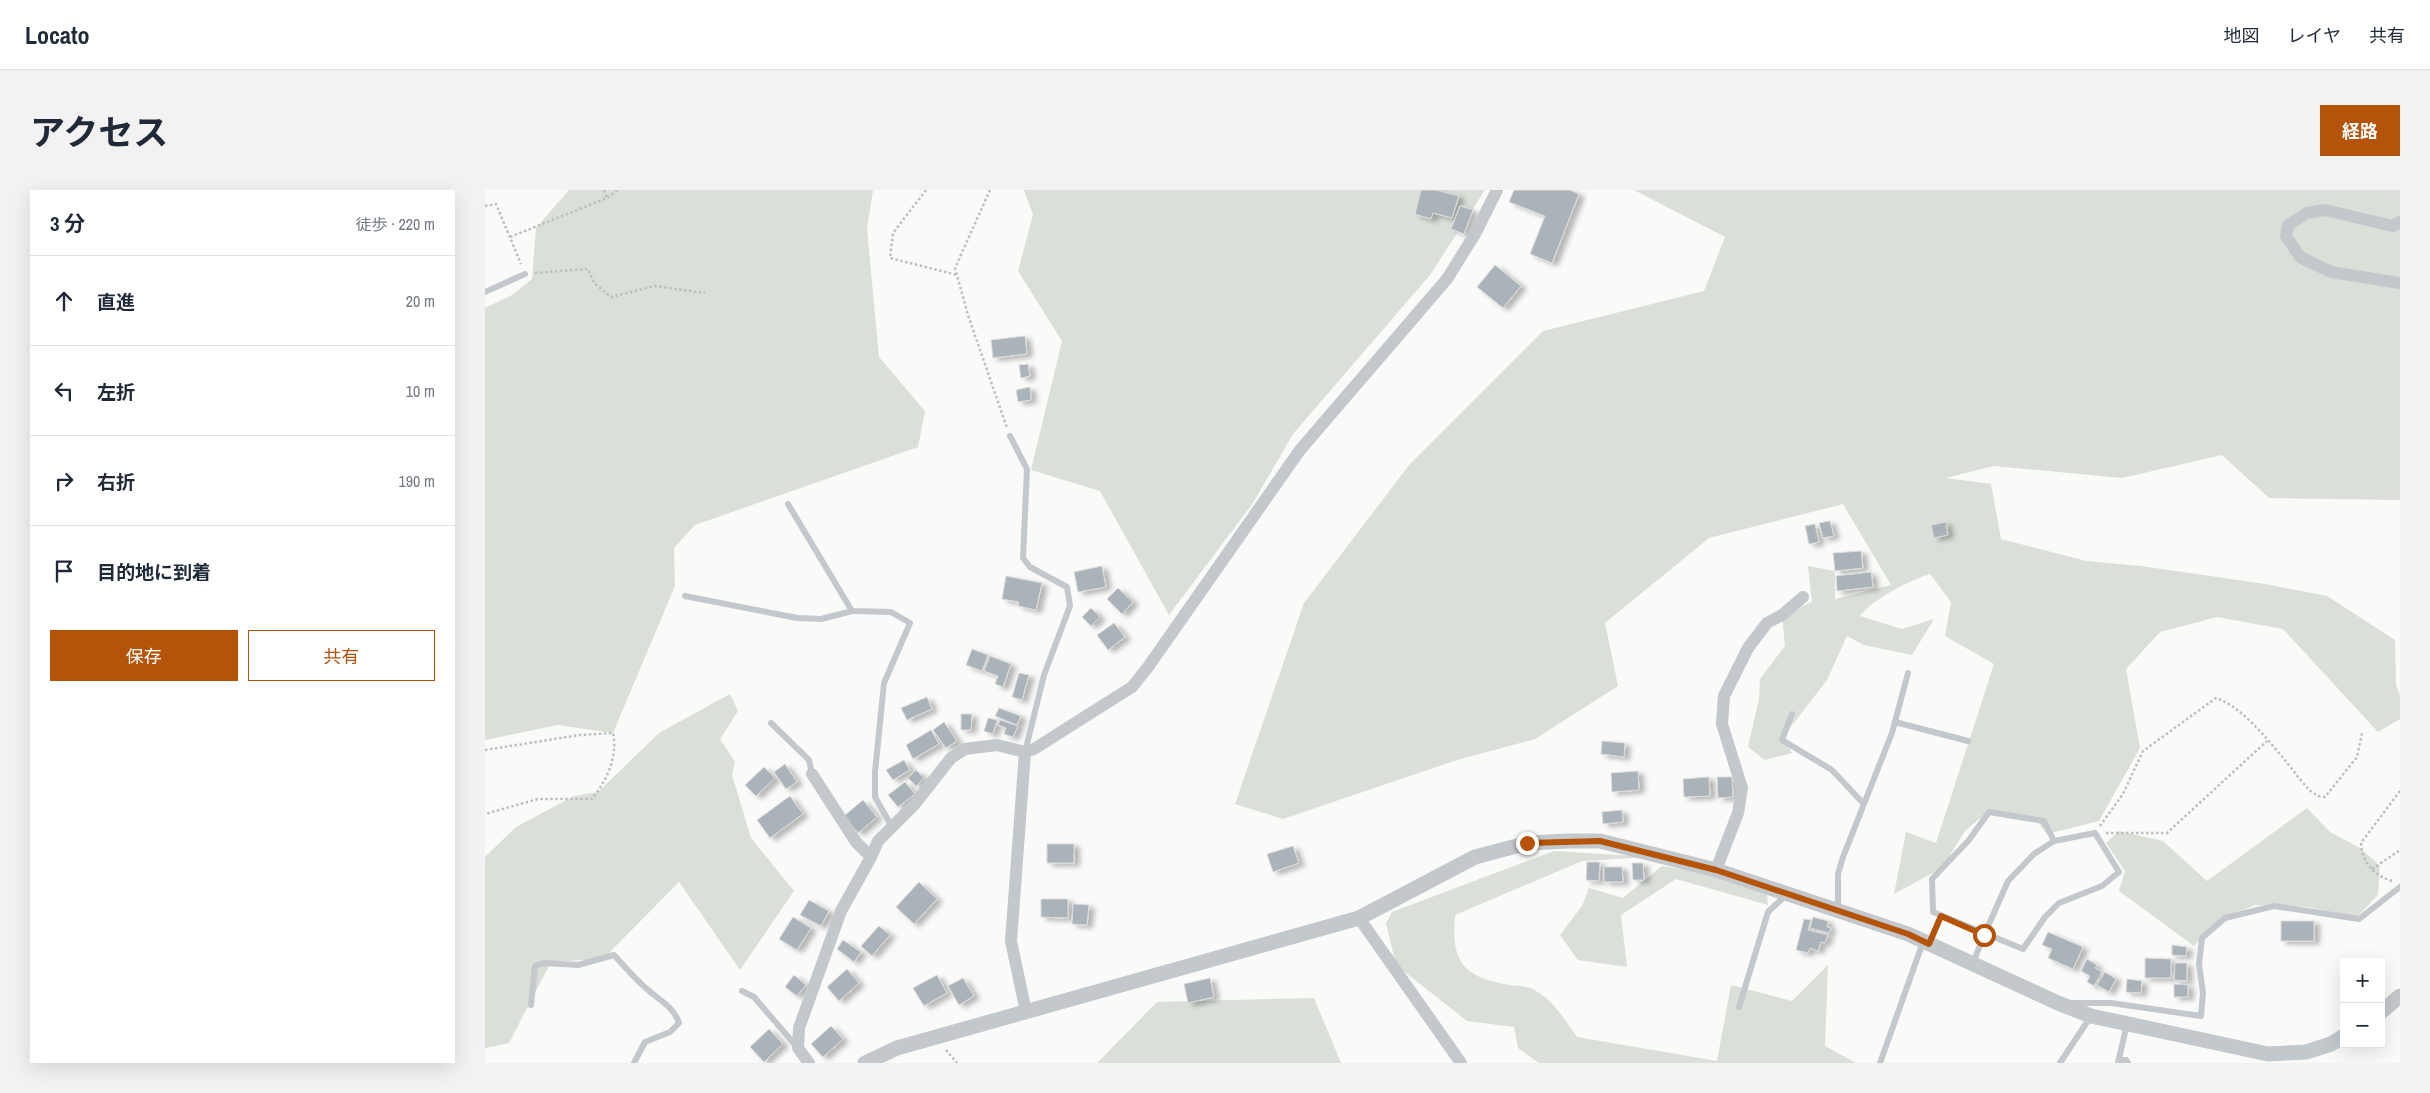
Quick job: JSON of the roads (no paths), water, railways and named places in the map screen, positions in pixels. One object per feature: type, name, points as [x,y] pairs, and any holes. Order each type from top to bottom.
[{"type":"street","points":[[809,1063],[798,1048],[799,1028],[841,911],[878,842],[914,805],[951,758],[965,749],[997,745],[1025,752],[1034,749],[1132,687],[1148,668],[1300,450],[1447,279],[1475,234],[1497,190]]},
{"type":"street","points":[[2400,222],[2393,226],[2325,210],[2307,213],[2288,225],[2286,236],[2300,257],[2331,272],[2400,283]]},
{"type":"street","points":[[1716,870],[1738,813],[1742,788],[1722,724],[1724,696],[1733,674],[1748,648],[1767,623],[1782,615],[1803,597]]},
{"type":"street","points":[[1025,752],[1011,941],[1026,1012]]},
{"type":"street","points":[[812,774],[856,842],[871,857]]},
{"type":"street","points":[[865,1063],[897,1048],[1359,918],[1475,857],[1527,843],[1600,841],[1716,870],[1908,934],[2057,1003],[2091,1016],[2294,1058],[2331,1044],[2340,1038]]},
{"type":"street","points":[[1359,918],[1461,1063]]},
{"type":"street","points":[[2385,1009],[2400,996]]},
{"type":"lane","points":[[485,292],[525,274]]},
{"type":"lane","points":[[1010,436],[1027,469],[1023,558],[1030,567],[1067,587],[1070,606],[1044,675],[1025,752]]},
{"type":"lane","points":[[789,504],[852,611]]},
{"type":"lane","points":[[685,596],[797,618],[821,619],[852,611],[891,612],[910,623],[884,683],[875,772],[875,797],[893,828]]},
{"type":"lane","points":[[1838,912],[1838,874],[1850,835],[1895,722],[1908,673]]},
{"type":"lane","points":[[1792,714],[1782,740],[1832,770],[1863,803]]},
{"type":"lane","points":[[1895,722],[1968,741]]},
{"type":"lane","points":[[771,723],[809,760],[812,774]]},
{"type":"lane","points":[[1972,964],[1984,935],[2008,881],[2034,854],[2054,841],[2095,833],[2119,872],[2102,886],[2059,903],[2045,917],[2023,949],[1984,935],[1933,912],[1931,879],[1969,840],[1989,812],[2043,821],[2054,841]]},
{"type":"lane","points":[[2057,1003],[2111,1003],[2201,1016],[2203,994],[2199,964],[2202,938],[2225,918],[2274,906],[2359,919],[2400,885]]},
{"type":"lane","points":[[1739,1007],[1769,912],[1787,894]]},
{"type":"lane","points":[[1880,1063],[1926,942],[1941,916]]},
{"type":"lane","points":[[531,1005],[535,966],[544,963],[578,965],[614,955],[646,989],[670,1007],[679,1023],[669,1032],[645,1042],[634,1063]]},
{"type":"lane","points":[[742,991],[754,998],[798,1048]]},
{"type":"lane","points":[[2060,1063],[2091,1016]]},
{"type":"lane","points":[[2127,1024],[2119,1061],[2126,1060],[2128,1063]]}]
